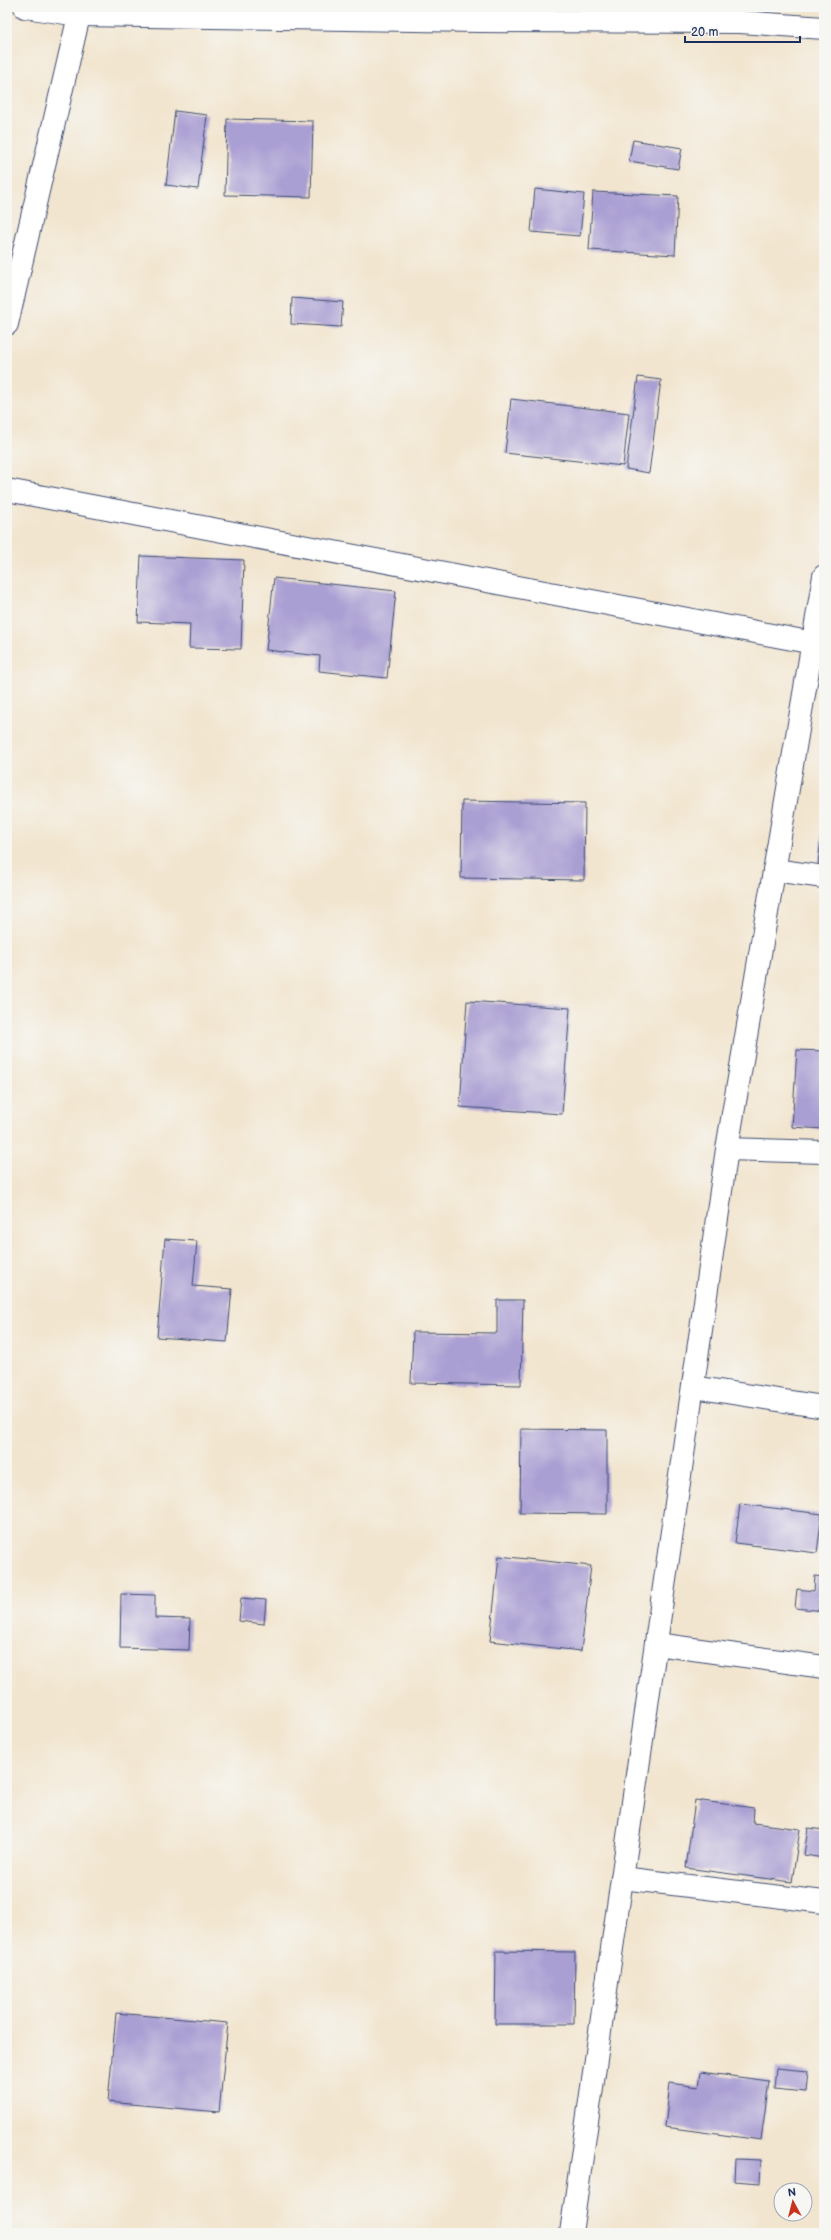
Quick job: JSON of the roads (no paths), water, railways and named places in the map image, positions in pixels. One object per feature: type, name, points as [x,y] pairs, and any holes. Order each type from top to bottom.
[{"type":"street","points":[[24,7],[80,11],[486,21],[740,22],[824,28]]},
{"type":"street","points":[[7,324],[80,11]]},
{"type":"street","points":[[7,490],[819,644]]},
{"type":"street","points":[[571,2233],[727,1149],[774,870],[819,644],[824,576]]},
{"type":"street","points":[[774,870],[824,877]]},
{"type":"street","points":[[727,1149],[824,1152]]},
{"type":"street","points":[[693,1387],[824,1407]]},
{"type":"street","points":[[656,1644],[824,1667]]},
{"type":"street","points":[[622,1878],[824,1902]]}]
